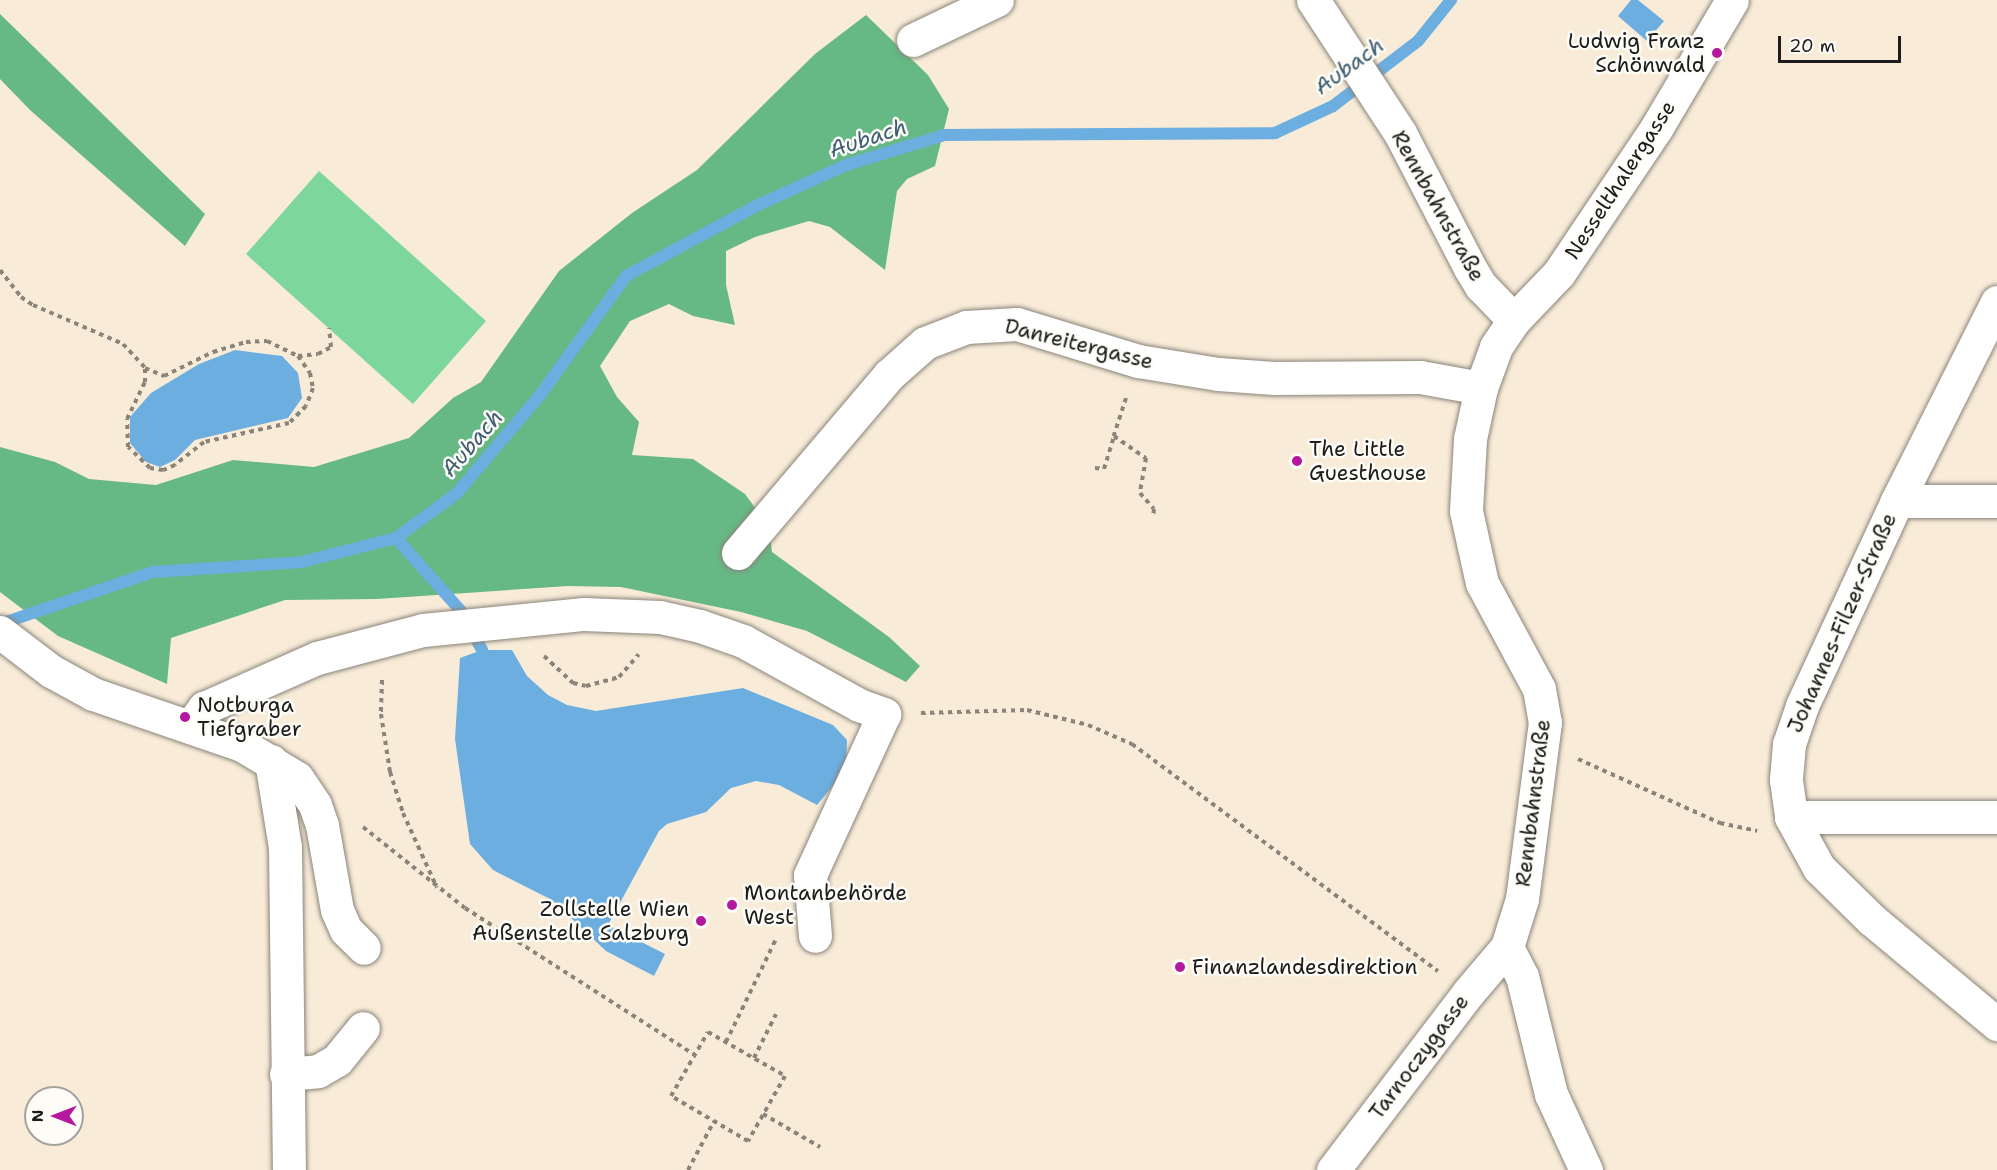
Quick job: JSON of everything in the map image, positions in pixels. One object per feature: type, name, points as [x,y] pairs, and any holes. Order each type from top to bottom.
[{"type":"street","points":[[913,40],[997,0]]},
{"type":"street","name":"Rennbahnstraße","points":[[1313,0],[1367,81],[1443,211],[1470,268],[1514,320],[1496,347],[1481,388],[1466,478],[1470,532],[1492,606],[1539,689],[1544,711],[1544,744],[1522,899],[1507,947]]},
{"type":"street","name":"Nesselthalergasse","points":[[1514,320],[1559,273],[1657,127],[1732,0]]},
{"type":"street","name":"Johannes-Filzer-Straße","points":[[1997,302],[1897,501],[1793,728],[1786,780],[1794,824],[1819,868],[1837,889],[1997,1024]]},
{"type":"street","name":"Danreitergasse","points":[[738,554],[857,408],[911,353],[938,336],[966,327],[1007,323],[1138,361],[1247,376],[1420,377],[1481,388]]},
{"type":"street","points":[[1897,501],[1997,501]]},
{"type":"street","points":[[190,727],[204,708],[317,658],[423,630],[584,614],[660,617],[743,641],[859,705],[884,714],[810,875],[815,936]]},
{"type":"street","points":[[0,632],[51,671],[93,694],[242,745],[297,778],[315,805],[328,851],[337,910],[346,930],[364,948]]},
{"type":"street","points":[[271,761],[285,847],[286,1074],[289,1170]]},
{"type":"street","points":[[1794,824],[1997,817]]},
{"type":"street","points":[[1507,947],[1522,976],[1551,1094],[1586,1170]]},
{"type":"street","name":"Tarnoczygasse","points":[[1333,1170],[1468,993],[1507,947]]},
{"type":"street","points":[[286,1074],[318,1071],[338,1060],[363,1028]]},
{"type":"path","points":[[0,270],[21,297],[123,344],[145,368],[164,376],[246,342],[267,341],[298,356],[310,373],[313,388],[298,416],[276,427],[204,442],[175,465],[163,470],[150,468],[128,447],[127,419],[145,382],[145,368]]},
{"type":"path","points":[[298,356],[318,354],[331,347],[328,328]]},
{"type":"path","points":[[1095,468],[1104,469],[1138,361]]},
{"type":"path","points":[[1114,436],[1146,458],[1140,493],[1154,509],[1153,517]]},
{"type":"path","points":[[519,622],[556,670],[573,683],[586,686],[619,677],[636,661],[660,617]]},
{"type":"path","points":[[386,639],[381,690],[383,742],[403,813],[437,888]]},
{"type":"path","points":[[884,714],[1027,710],[1079,722],[1132,744],[1468,993]]},
{"type":"path","points":[[1544,744],[1726,825],[1794,824]]},
{"type":"path","points":[[357,822],[437,888],[695,1055]]},
{"type":"path","points":[[726,1042],[779,934]]},
{"type":"path","points":[[754,1058],[776,1014]]},
{"type":"path","points":[[708,1032],[785,1076],[748,1141],[671,1096],[695,1055],[708,1032]]},
{"type":"path","points":[[763,1113],[820,1147]]},
{"type":"path","points":[[688,1170],[714,1121]]},
{"type":"green space","points":[[0,14],[205,214],[185,246],[30,110],[0,79]]},
{"type":"green space","points":[[866,15],[928,75],[949,109],[935,166],[907,179],[897,191],[885,270],[830,227],[809,221],[755,237],[726,251],[726,285],[735,325],[693,316],[669,304],[630,321],[600,366],[617,397],[639,422],[632,455],[693,459],[745,494],[769,527],[772,552],[889,637],[920,666],[906,682],[807,631],[741,612],[621,587],[568,586],[377,599],[285,600],[171,638],[167,684],[58,636],[0,592],[0,447],[55,462],[89,479],[156,485],[233,460],[314,467],[409,438],[453,398],[481,382],[559,271],[632,213],[697,170],[815,54]]},
{"type":"green space","points":[[319,171],[486,321],[413,404],[246,254]]},
{"type":"water","points":[[1631,0],[1638,0],[1664,21],[1647,41],[1618,16]]},
{"type":"water","points":[[235,350],[282,356],[298,373],[302,398],[288,418],[195,440],[175,460],[160,467],[146,462],[130,443],[130,417],[151,393],[199,364]]},
{"type":"water","points":[[482,650],[512,650],[527,676],[548,695],[567,705],[596,711],[743,688],[833,725],[847,740],[846,770],[817,805],[779,785],[756,781],[731,788],[706,812],[667,824],[659,831],[608,925],[665,954],[654,976],[606,951],[552,900],[493,870],[470,844],[455,739],[460,658]]},
{"type":"waterway","name":"Aubach","points":[[0,624],[153,572],[302,562],[396,538],[457,493],[540,395],[626,276],[758,205],[846,165],[944,135],[1275,133],[1333,106],[1418,41],[1451,0]]},
{"type":"waterway","name":"Aubach","points":[[396,538],[461,611]]},
{"type":"waterway","name":"Aubach","points":[[476,639],[482,650]]},
{"type":"place","name":"Ludwig Franz Schönwald","points":[[1717,53]]},
{"type":"place","name":"The Little Guesthouse","points":[[1297,461]]},
{"type":"place","name":"Notburga Tiefgraber","points":[[185,717]]},
{"type":"place","name":"Montanbehörde West","points":[[732,905]]},
{"type":"place","name":"Zollstelle Wien Außenstelle Salzburg","points":[[701,921]]},
{"type":"place","name":"Finanzlandesdirektion","points":[[1180,967]]}]
